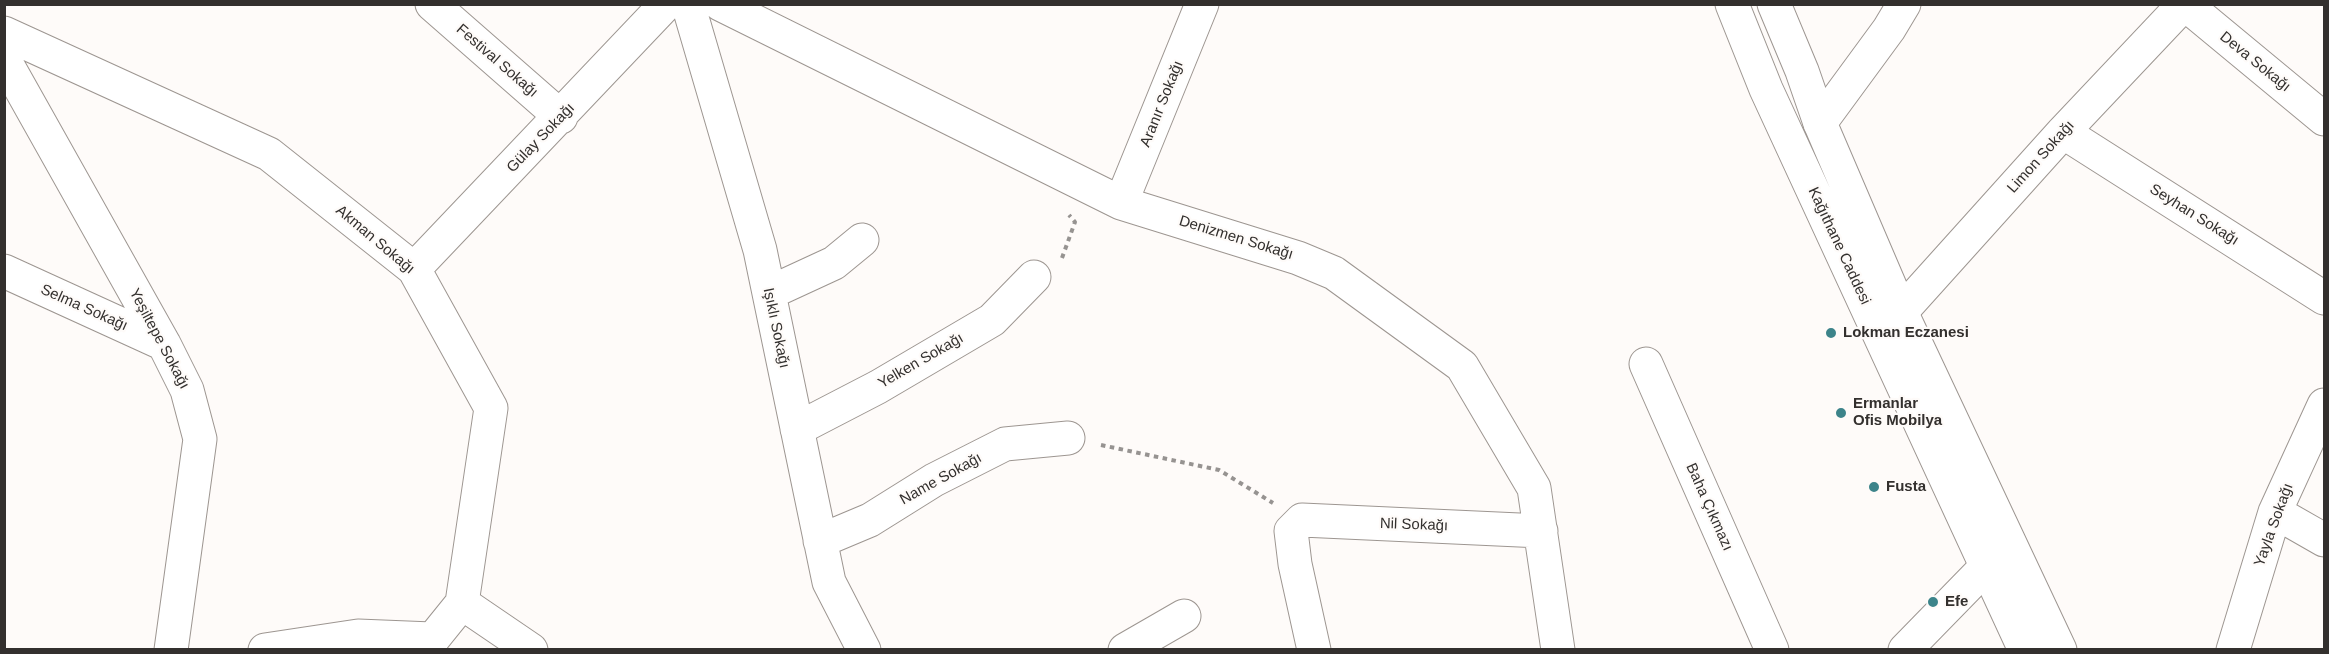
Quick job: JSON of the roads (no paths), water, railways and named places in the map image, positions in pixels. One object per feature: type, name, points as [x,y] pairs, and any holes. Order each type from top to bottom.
[{"type":"street","name":"Festival Sokağı","points":[[432,4],[561,117]]},
{"type":"street","name":"Gülay Sokağı","points":[[414,269],[666,4]]},
{"type":"street","name":"Işıklı Sokağı","points":[[688,4],[760,250],[829,582],[864,650]]},
{"type":"street","name":"Denizmen Sokağı","points":[[720,4],[1121,203],[1298,258],[1334,273],[1462,366],[1534,488],[1558,650]]},
{"type":"street","name":"Aranır Sokağı","points":[[1121,203],[1202,4]]},
{"type":"street","points":[[1820,123],[1890,29],[1904,4]]},
{"type":"street","name":"Deva Sokağı","points":[[2184,4],[2325,119]]},
{"type":"street","name":"Limon Sokağı","points":[[1901,312],[2063,132],[2184,4]]},
{"type":"street","name":"Kağıthane Caddesi","points":[[1779,10],[1820,123],[1901,312],[2060,650]]},
{"type":"street","name":"Kağıthane Caddesi","points":[[1730,12],[2025,650]]},
{"type":"street","name":"Akman Sokağı","points":[[4,33],[269,154],[414,269],[491,408],[462,603]]},
{"type":"street","name":"Yeşiltepe Sokağı","points":[[4,59],[164,344],[187,390],[200,439],[171,650]]},
{"type":"street","name":"Seyhan Sokağı","points":[[2063,132],[2325,298]]},
{"type":"street","points":[[769,293],[834,263],[862,240]]},
{"type":"street","name":"Selma Sokağı","points":[[4,271],[164,344]]},
{"type":"street","name":"Yelken Sokağı","points":[[797,429],[878,387],[992,320],[1034,278]]},
{"type":"street","name":"Baha Çıkmazı","points":[[1646,364],[1772,650]]},
{"type":"street","name":"Yayla Sokağı","points":[[2233,650],[2275,512],[2325,405]]},
{"type":"street","name":"Name Sokağı","points":[[820,541],[870,520],[934,480],[1005,444],[1068,438]]},
{"type":"street","points":[[2275,512],[2325,540]]},
{"type":"street","name":"Nil Sokağı","points":[[1314,650],[1295,564],[1296,526],[1540,531]]},
{"type":"street","points":[[1905,650],[1987,566]]},
{"type":"street","points":[[265,650],[358,636],[428,644],[462,603],[531,650]]},
{"type":"street","points":[[1125,650],[1184,616]]},
{"type":"place","name":"Lokman Eczanesi","points":[[1831,333]]},
{"type":"place","name":"Ermanlar Ofis Mobilya","points":[[1841,413]]},
{"type":"place","name":"Fusta","points":[[1874,487]]},
{"type":"place","name":"Efe","points":[[1933,602]]}]
